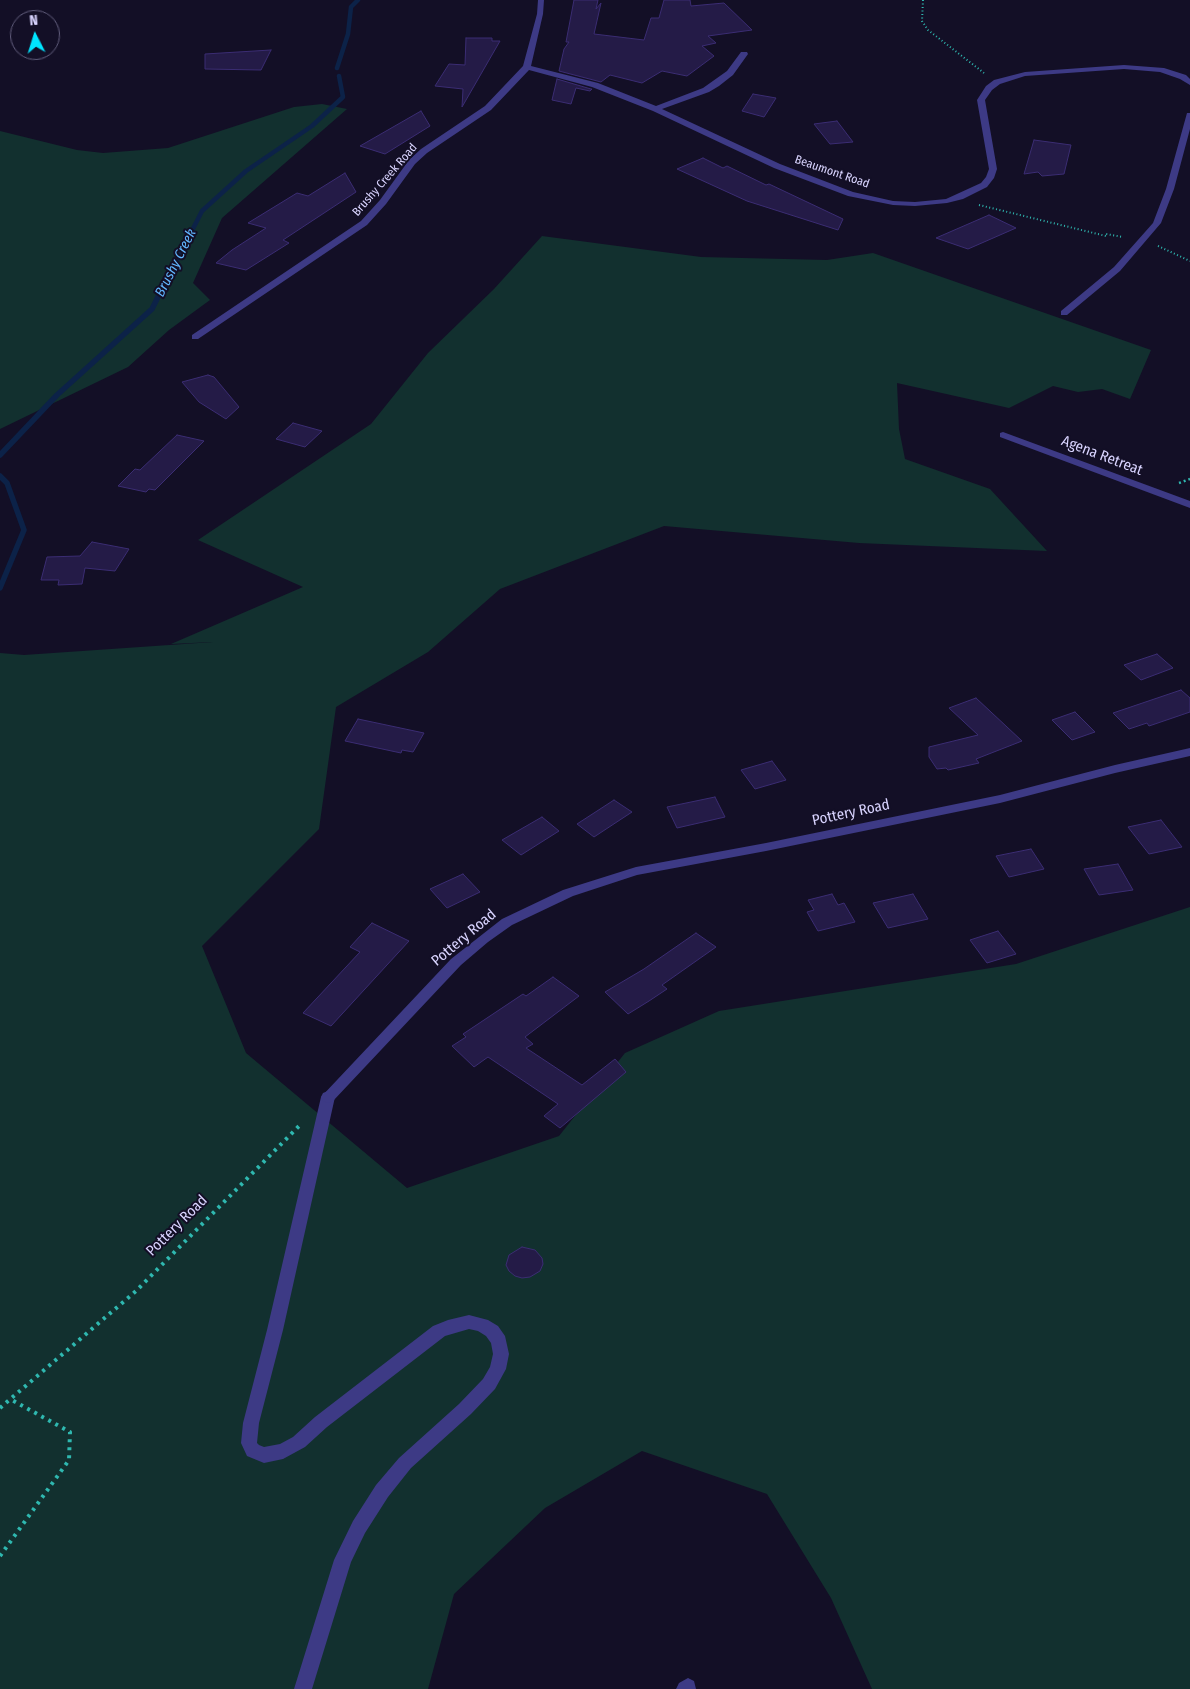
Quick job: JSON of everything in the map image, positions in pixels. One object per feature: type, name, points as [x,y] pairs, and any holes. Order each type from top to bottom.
[{"type":"street","points":[[527,67],[540,14],[540,0]]},
{"type":"street","points":[[656,109],[706,90],[716,84],[730,73],[744,54]]},
{"type":"street","name":"Beaumont Road","points":[[527,67],[595,85],[656,109],[778,166],[851,194],[892,203],[915,204],[946,201],[984,185],[990,178],[993,169],[981,100],[989,88],[998,82],[1025,74],[1124,66],[1174,73],[1190,83]]},
{"type":"street","name":"Brushy Creek Road","points":[[195,337],[364,223],[383,202],[417,156],[480,115],[527,67]]},
{"type":"street","points":[[1064,313],[1117,269],[1144,241],[1157,223],[1164,209],[1190,115]]},
{"type":"street","name":"Agena Retreat","points":[[1003,435],[1190,505]]},
{"type":"street","name":"Pottery Road","points":[[328,1098],[456,962],[507,922],[568,893],[636,871],[766,847],[1000,799],[1115,769],[1190,752]]},
{"type":"street","points":[[303,1689],[343,1560],[359,1527],[382,1491],[405,1463],[466,1409],[489,1384],[498,1369],[501,1354],[499,1341],[492,1331],[482,1325],[469,1322],[454,1325],[439,1331],[321,1422],[299,1442],[283,1451],[264,1455],[253,1451],[249,1443],[251,1423],[275,1330],[328,1098]]},
{"type":"path","points":[[923,0],[922,21],[928,30],[982,72]]},
{"type":"path","points":[[960,196],[988,208],[1106,236],[1106,234],[1144,241],[1190,260]]},
{"type":"path","name":"Pottery Road","points":[[0,1408],[136,1291],[328,1098]]},
{"type":"path","points":[[0,1556],[69,1460],[70,1432],[10,1399]]},
{"type":"green space","points":[[322,104],[347,109],[222,218],[193,283],[210,300],[169,330],[128,367],[0,429],[0,131],[77,150],[103,153],[168,148],[294,107]]},
{"type":"green space","points":[[542,236],[701,257],[827,260],[873,253],[1151,350],[1130,399],[1102,389],[1078,392],[1053,386],[1009,408],[897,383],[899,429],[905,459],[990,489],[1047,551],[859,543],[664,526],[500,589],[428,652],[336,707],[319,829],[202,946],[246,1053],[407,1188],[559,1136],[625,1053],[719,1011],[1016,964],[1190,907],[1190,1689],[872,1689],[831,1598],[767,1494],[642,1451],[545,1508],[454,1594],[428,1689],[0,1689],[0,653],[24,655],[213,642],[171,644],[303,587],[198,540],[371,424],[428,353],[494,289]]},
{"type":"building","points":[[574,0],[598,0],[596,9],[601,3],[594,34],[644,40],[651,18],[659,18],[664,0],[690,0],[691,6],[724,3],[752,30],[708,36],[716,43],[702,46],[714,56],[687,76],[662,71],[642,83],[610,75],[601,82],[559,71],[564,49],[569,42],[566,42]]},
{"type":"building","points":[[466,38],[492,38],[492,41],[500,41],[462,107],[463,89],[435,86],[449,64],[465,65]]},
{"type":"building","points":[[271,50],[261,70],[205,69],[205,54]]},
{"type":"building","points":[[557,79],[592,89],[590,91],[576,88],[571,104],[552,100]]},
{"type":"building","points":[[753,94],[776,98],[764,117],[742,111]]},
{"type":"building","points":[[421,111],[430,126],[385,154],[360,146]]},
{"type":"building","points":[[837,121],[853,142],[830,144],[814,124]]},
{"type":"building","points":[[1034,140],[1071,145],[1064,174],[1042,176],[1038,172],[1024,174]]},
{"type":"building","points":[[703,158],[723,168],[727,166],[766,185],[769,184],[843,219],[838,230],[747,201],[677,169]]},
{"type":"building","points":[[345,173],[356,192],[283,240],[289,243],[246,270],[216,263],[266,228],[248,223],[297,193],[308,196]]},
{"type":"building","points":[[989,215],[1016,228],[968,249],[936,238]]},
{"type":"building","points":[[208,375],[214,377],[239,407],[226,419],[199,402],[182,382]]},
{"type":"building","points":[[293,423],[322,431],[305,447],[276,439]]},
{"type":"building","points":[[177,435],[204,441],[155,490],[149,489],[146,492],[118,486],[135,469],[140,470]]},
{"type":"building","points":[[92,542],[129,549],[115,571],[85,568],[82,584],[58,585],[59,580],[41,580],[47,557],[80,556]]},
{"type":"building","points":[[1157,654],[1173,668],[1141,680],[1124,665]]},
{"type":"building","points":[[1181,690],[1190,698],[1190,712],[1149,726],[1147,723],[1129,729],[1113,713]]},
{"type":"building","points":[[976,698],[1022,741],[976,759],[979,763],[948,770],[946,768],[937,769],[929,757],[929,747],[978,735],[949,708]]},
{"type":"building","points":[[1075,712],[1095,732],[1072,740],[1052,720]]},
{"type":"building","points":[[358,719],[424,733],[413,752],[402,750],[401,753],[345,741]]},
{"type":"building","points":[[772,761],[786,780],[755,789],[741,770]]},
{"type":"building","points":[[715,797],[725,817],[677,828],[667,807]]},
{"type":"building","points":[[614,800],[632,812],[594,837],[577,824]]},
{"type":"building","points":[[542,817],[559,831],[521,855],[502,840]]},
{"type":"building","points":[[1161,820],[1182,847],[1149,854],[1128,827]]},
{"type":"building","points":[[1031,849],[1044,869],[1009,877],[996,856]]},
{"type":"building","points":[[1118,864],[1133,890],[1099,895],[1084,869]]},
{"type":"building","points":[[463,874],[480,892],[447,908],[430,889]]},
{"type":"building","points":[[832,894],[838,905],[844,903],[855,922],[818,931],[807,912],[814,910],[808,900]]},
{"type":"building","points":[[913,894],[928,919],[888,928],[873,903]]},
{"type":"building","points":[[372,923],[409,941],[331,1026],[303,1013],[360,952],[350,947]]},
{"type":"building","points":[[998,931],[1016,954],[987,963],[970,940]]},
{"type":"building","points":[[696,933],[716,947],[662,985],[667,989],[649,1001],[628,1014],[605,992],[644,969]]},
{"type":"building","points":[[553,977],[579,996],[525,1037],[533,1044],[526,1048],[582,1085],[615,1059],[626,1072],[560,1128],[544,1116],[558,1104],[488,1057],[474,1067],[452,1046],[466,1037],[463,1034],[523,994],[526,996]]},
{"type":"building","points":[[522,1247],[535,1250],[542,1258],[543,1264],[540,1271],[530,1277],[522,1278],[515,1276],[506,1265],[509,1255]]},
{"type":"waterway","name":"Brushy Creek","points":[[337,68],[348,34],[351,7],[358,0]]},
{"type":"waterway","name":"Brushy Creek","points":[[165,284],[202,211],[246,171],[312,126],[343,97],[339,76]]},
{"type":"waterway","name":"Brushy Creek","points":[[0,455],[57,395],[152,309],[165,283]]},
{"type":"waterway","name":"Brushy Creek","points":[[0,476],[7,483],[24,530],[0,588]]}]
